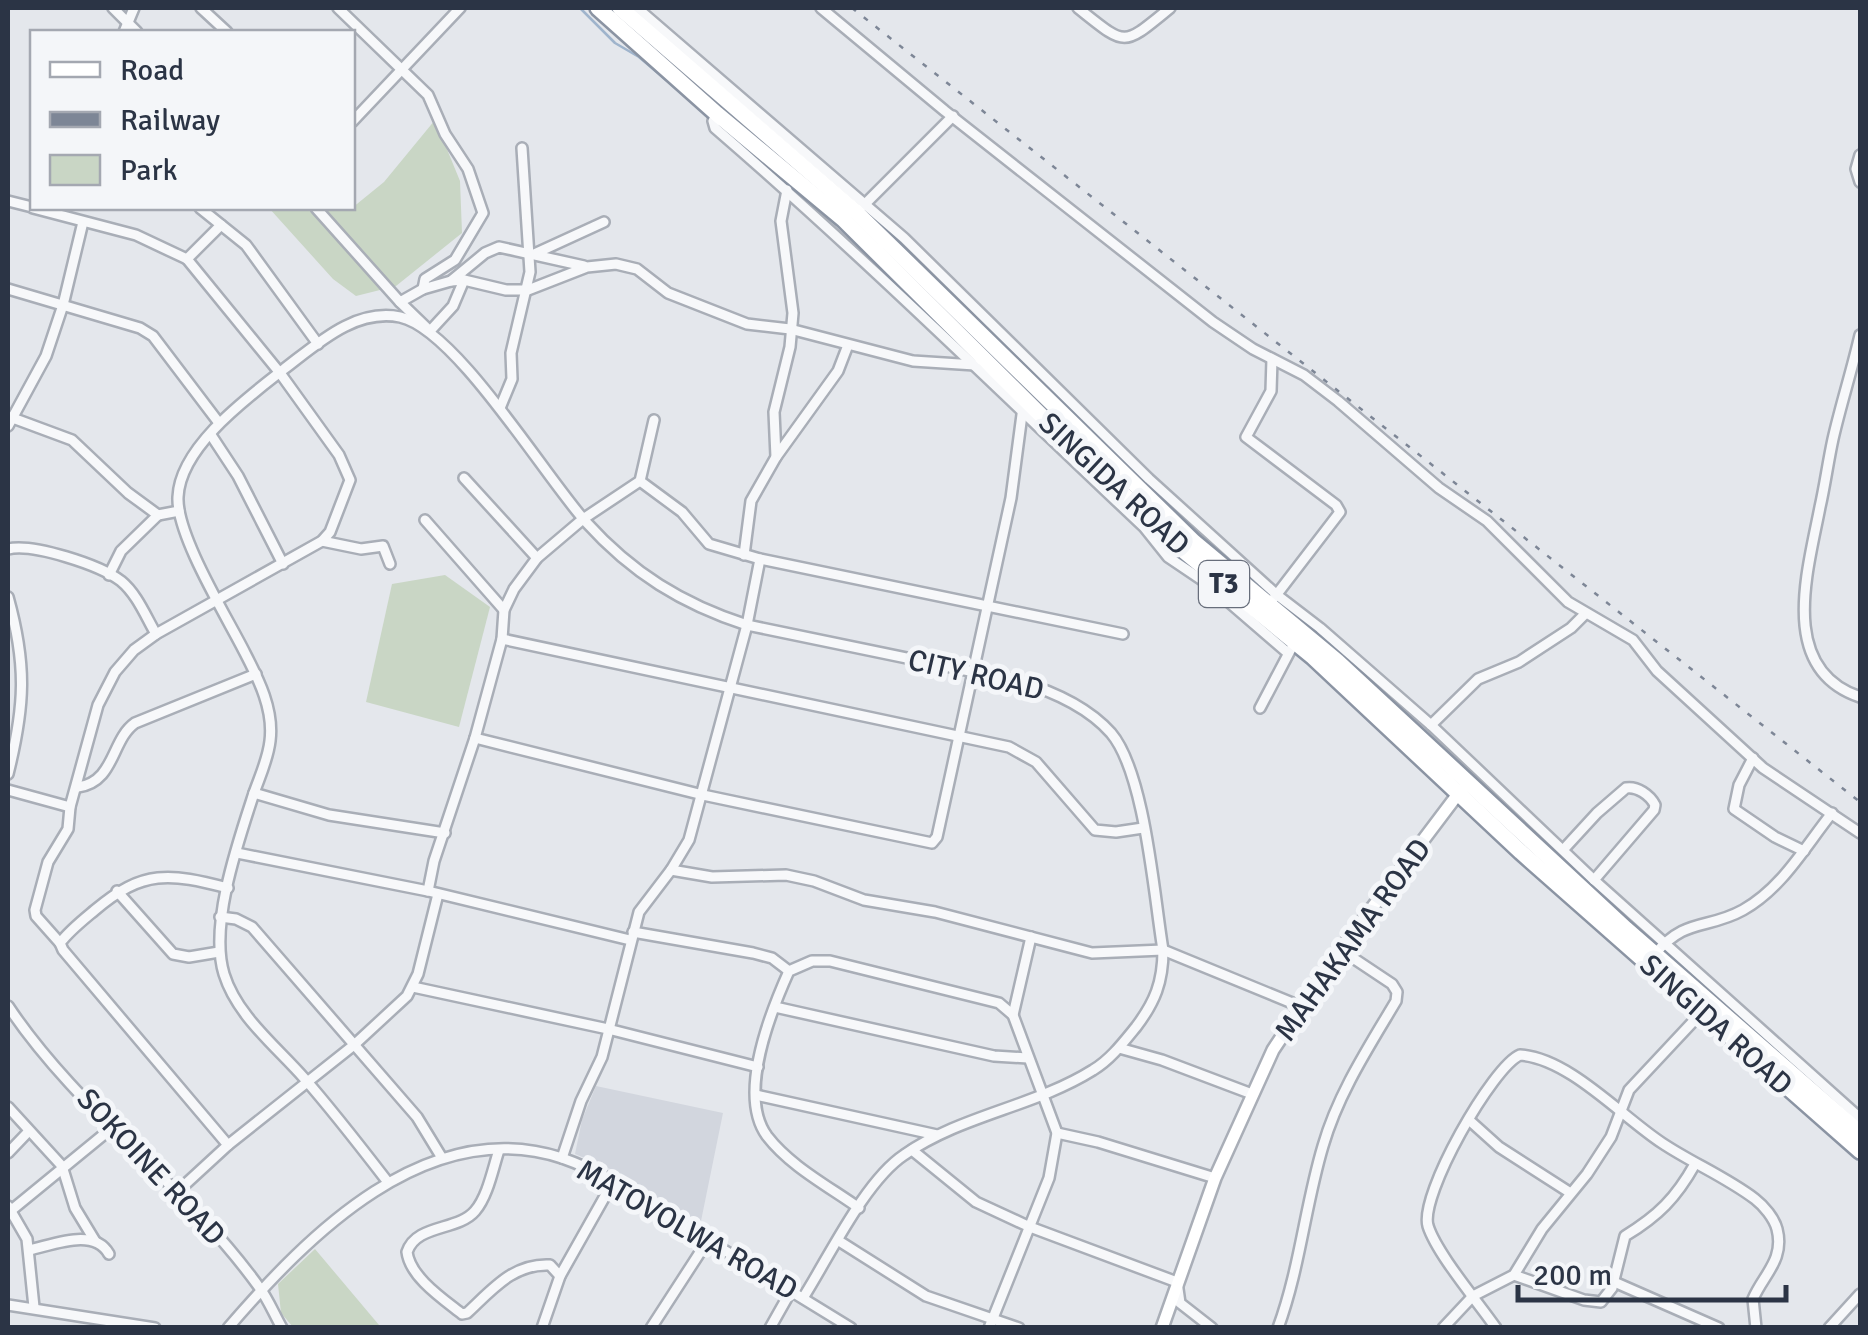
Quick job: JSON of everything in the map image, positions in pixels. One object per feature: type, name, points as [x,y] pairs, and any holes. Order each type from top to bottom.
[{"type":"highway","name":"SINGIDA ROAD","points":[[598,8],[843,219],[1027,401],[1291,648],[1411,738]]},
{"type":"highway","name":"SINGIDA ROAD","points":[[620,8],[860,208],[1027,401],[1194,542],[1273,599],[1463,788],[1702,1012],[1860,1152]]},
{"type":"highway","name":"SINGIDA ROAD","points":[[1463,788],[1661,948],[1860,1133]]},
{"type":"street","points":[[112,8],[126,28]]},
{"type":"street","points":[[126,28],[134,8]]},
{"type":"street","points":[[201,8],[225,30]]},
{"type":"street","points":[[338,8],[428,94],[445,134],[468,168],[483,213],[459,255],[425,279],[423,289]]},
{"type":"street","points":[[355,119],[460,8]]},
{"type":"street","points":[[637,8],[968,299],[1273,599],[1320,628],[1431,726],[1661,948],[1860,1118]]},
{"type":"street","points":[[821,8],[1213,322],[1304,375],[1439,488],[1487,521],[1568,602],[1633,640],[1683,697],[1753,758],[1860,833]]},
{"type":"street","points":[[1078,8],[1111,34],[1128,39],[1140,34],[1170,8]]},
{"type":"street","points":[[474,738],[703,795],[932,844],[937,837],[1012,498],[1027,401],[975,364],[716,128],[713,121],[717,114]]},
{"type":"street","points":[[860,208],[953,116]]},
{"type":"street","points":[[500,408],[512,380],[510,353],[528,290],[531,255],[522,148]]},
{"type":"street","points":[[1860,155],[1856,169],[1860,182]]},
{"type":"street","points":[[776,456],[774,412],[794,312],[781,221],[787,190]]},
{"type":"street","points":[[202,210],[246,245],[318,344]]},
{"type":"street","name":"CITY ROAD","points":[[318,210],[500,408],[583,519],[644,577],[706,612],[747,625],[974,671],[1054,692],[1110,732],[1124,752],[1136,786],[1163,950],[1163,974],[1154,1004],[1119,1048],[1094,1070],[937,1135],[912,1150],[878,1179],[803,1298]]},
{"type":"street","points":[[72,212],[83,222],[136,235],[187,259],[280,372],[339,455],[350,480],[330,532],[322,541],[156,634],[134,650],[115,672],[93,720],[68,829],[48,862],[35,904],[36,916],[62,950],[228,1145]]},
{"type":"street","points":[[83,222],[63,306],[46,356],[9,420],[72,440],[128,494],[158,515]]},
{"type":"street","points":[[531,255],[604,222]]},
{"type":"street","points":[[187,259],[221,225]]},
{"type":"street","points":[[450,281],[494,249],[507,247],[586,266],[616,264],[637,270],[668,293],[746,324],[790,329],[912,361],[975,364]]},
{"type":"street","points":[[400,302],[423,289],[450,281],[528,290],[586,266]]},
{"type":"street","points":[[387,1181],[307,1081],[240,1008],[224,974],[219,952],[220,917],[271,739],[265,698],[256,674],[183,528],[177,494],[191,457],[220,423],[280,372],[352,322],[376,316],[402,317],[430,331],[454,306],[464,280]]},
{"type":"street","points":[[8,289],[140,328],[153,336],[220,423]]},
{"type":"street","points":[[1860,337],[1834,435],[1804,584],[1803,611],[1817,663],[1837,686],[1860,697]]},
{"type":"street","points":[[744,555],[752,501],[776,456],[838,370],[848,345]]},
{"type":"street","points":[[1272,359],[1271,391],[1246,437],[1340,510],[1273,599]]},
{"type":"street","points":[[178,1191],[228,1145],[354,1045],[414,987],[433,892],[434,861],[446,833],[502,639],[504,610],[536,558],[583,519],[640,481],[654,420]]},
{"type":"street","points":[[211,434],[284,564]]},
{"type":"street","points":[[464,478],[536,558]]},
{"type":"street","points":[[640,481],[682,512],[704,542],[744,555],[1123,634]]},
{"type":"street","points":[[110,574],[121,552],[158,515],[179,511]]},
{"type":"street","points":[[425,520],[504,610]]},
{"type":"street","points":[[322,541],[362,549],[383,546],[390,564]]},
{"type":"street","points":[[8,549],[35,548],[110,574],[134,594],[156,634]]},
{"type":"street","points":[[562,1158],[581,1101],[602,1057],[639,912],[689,840],[747,625],[760,559]]},
{"type":"street","points":[[8,597],[24,681],[8,774]]},
{"type":"street","points":[[1431,726],[1478,680],[1519,662],[1571,628],[1584,614]]},
{"type":"street","points":[[502,639],[1009,747],[1027,755],[1096,830],[1143,828]]},
{"type":"street","points":[[1260,708],[1291,648]]},
{"type":"street","points":[[78,786],[96,780],[109,766],[126,729],[135,723],[256,674]]},
{"type":"street","points":[[1753,758],[1739,785],[1734,809],[1804,851]]},
{"type":"street","name":"MAHAKAMA ROAD","points":[[1162,1328],[1214,1178],[1274,1050],[1341,950],[1463,788]]},
{"type":"street","points":[[1562,850],[1626,788],[1651,798],[1654,810],[1594,880]]},
{"type":"street","points":[[8,790],[70,807]]},
{"type":"street","points":[[254,793],[329,815],[446,833]]},
{"type":"street","points":[[1661,948],[1681,930],[1741,911],[1780,882],[1832,813]]},
{"type":"street","points":[[237,852],[632,936],[772,958],[789,971]]},
{"type":"street","points":[[671,870],[712,877],[786,875],[864,900],[935,912],[1100,954],[1163,950],[1302,1007]]},
{"type":"street","points":[[60,943],[117,891],[139,880],[164,875],[228,888]]},
{"type":"street","points":[[117,891],[174,954],[189,957],[219,952]]},
{"type":"street","points":[[220,917],[236,919],[252,928],[418,1117],[442,1158]]},
{"type":"street","points":[[1013,1015],[1032,937]]},
{"type":"street","points":[[1278,1328],[1299,1263],[1322,1148],[1354,1072],[1396,1001],[1397,992],[1392,984],[1341,950]]},
{"type":"street","points":[[859,1208],[787,1158],[764,1132],[756,1095],[758,1067],[774,1006],[789,971],[812,961],[830,961],[999,1003],[1013,1015],[1056,1133],[1049,1178],[992,1322]]},
{"type":"street","points":[[414,987],[608,1029],[758,1067]]},
{"type":"street","name":"SOKOINE ROAD","points":[[8,1006],[79,1092],[178,1191],[261,1289],[282,1328]]},
{"type":"street","points":[[774,1006],[994,1056],[1028,1058]]},
{"type":"street","points":[[1443,1328],[1473,1296],[1514,1275],[1611,1137],[1629,1090],[1702,1012]]},
{"type":"street","points":[[1119,1048],[1252,1094]]},
{"type":"street","points":[[1496,1328],[1434,1240],[1426,1218],[1439,1173],[1469,1120],[1508,1062],[1520,1055],[1556,1065],[1695,1164],[1758,1201],[1772,1217],[1778,1231],[1776,1263],[1753,1299],[1756,1328]]},
{"type":"street","points":[[756,1095],[937,1135]]},
{"type":"street","points":[[8,1108],[62,1166],[76,1208],[95,1241]]},
{"type":"street","points":[[1469,1120],[1499,1147],[1570,1192]]},
{"type":"street","points":[[34,1307],[28,1240],[9,1210],[114,1127]]},
{"type":"street","points":[[8,1152],[29,1131]]},
{"type":"street","points":[[1056,1133],[1214,1178]]},
{"type":"street","points":[[499,1150],[476,1210],[415,1239],[407,1252],[410,1265],[462,1314],[510,1274],[550,1264],[560,1276]]},
{"type":"street","name":"MATOVOLWA ROAD","points":[[261,1289],[363,1197],[387,1181],[442,1158],[499,1150],[562,1158],[613,1182],[851,1328]]},
{"type":"street","points":[[912,1150],[976,1202],[1030,1227],[1177,1282],[1180,1303],[1212,1328]]},
{"type":"street","points":[[1514,1275],[1600,1302],[1608,1296],[1625,1236],[1668,1206],[1695,1164]]},
{"type":"street","points":[[542,1328],[560,1276],[613,1182]]},
{"type":"street","points":[[651,1328],[708,1240]]},
{"type":"street","points":[[839,1240],[926,1296],[992,1322],[1020,1328]]},
{"type":"street","points":[[29,1250],[66,1241],[95,1241],[109,1254]]},
{"type":"street","points":[[1612,1281],[1719,1328]]},
{"type":"street","points":[[228,1328],[261,1289]]},
{"type":"street","points":[[770,1328],[792,1289]]},
{"type":"street","points":[[1829,1328],[1859,1299]]},
{"type":"street","points":[[8,1306],[155,1328]]},
{"type":"street","points":[[82,1328],[84,1316]]},
{"type":"shaded area","points":[[596,1086],[723,1113],[701,1221],[615,1171],[575,1154],[582,1120]]},
{"type":"green space","points":[[435,120],[460,181],[462,233],[396,286],[356,296],[333,279],[271,210],[355,210],[355,206],[384,182]]},
{"type":"green space","points":[[445,575],[490,607],[459,727],[366,702],[392,584]]},
{"type":"green space","points":[[315,1249],[382,1327],[293,1327],[281,1313],[278,1284]]},
{"type":"waterway","points":[[580,8],[615,43],[639,57],[705,113]]},
{"type":"waterway","points":[[726,131],[785,182]]},
{"type":"railway","points":[[852,8],[1860,802]]}]
